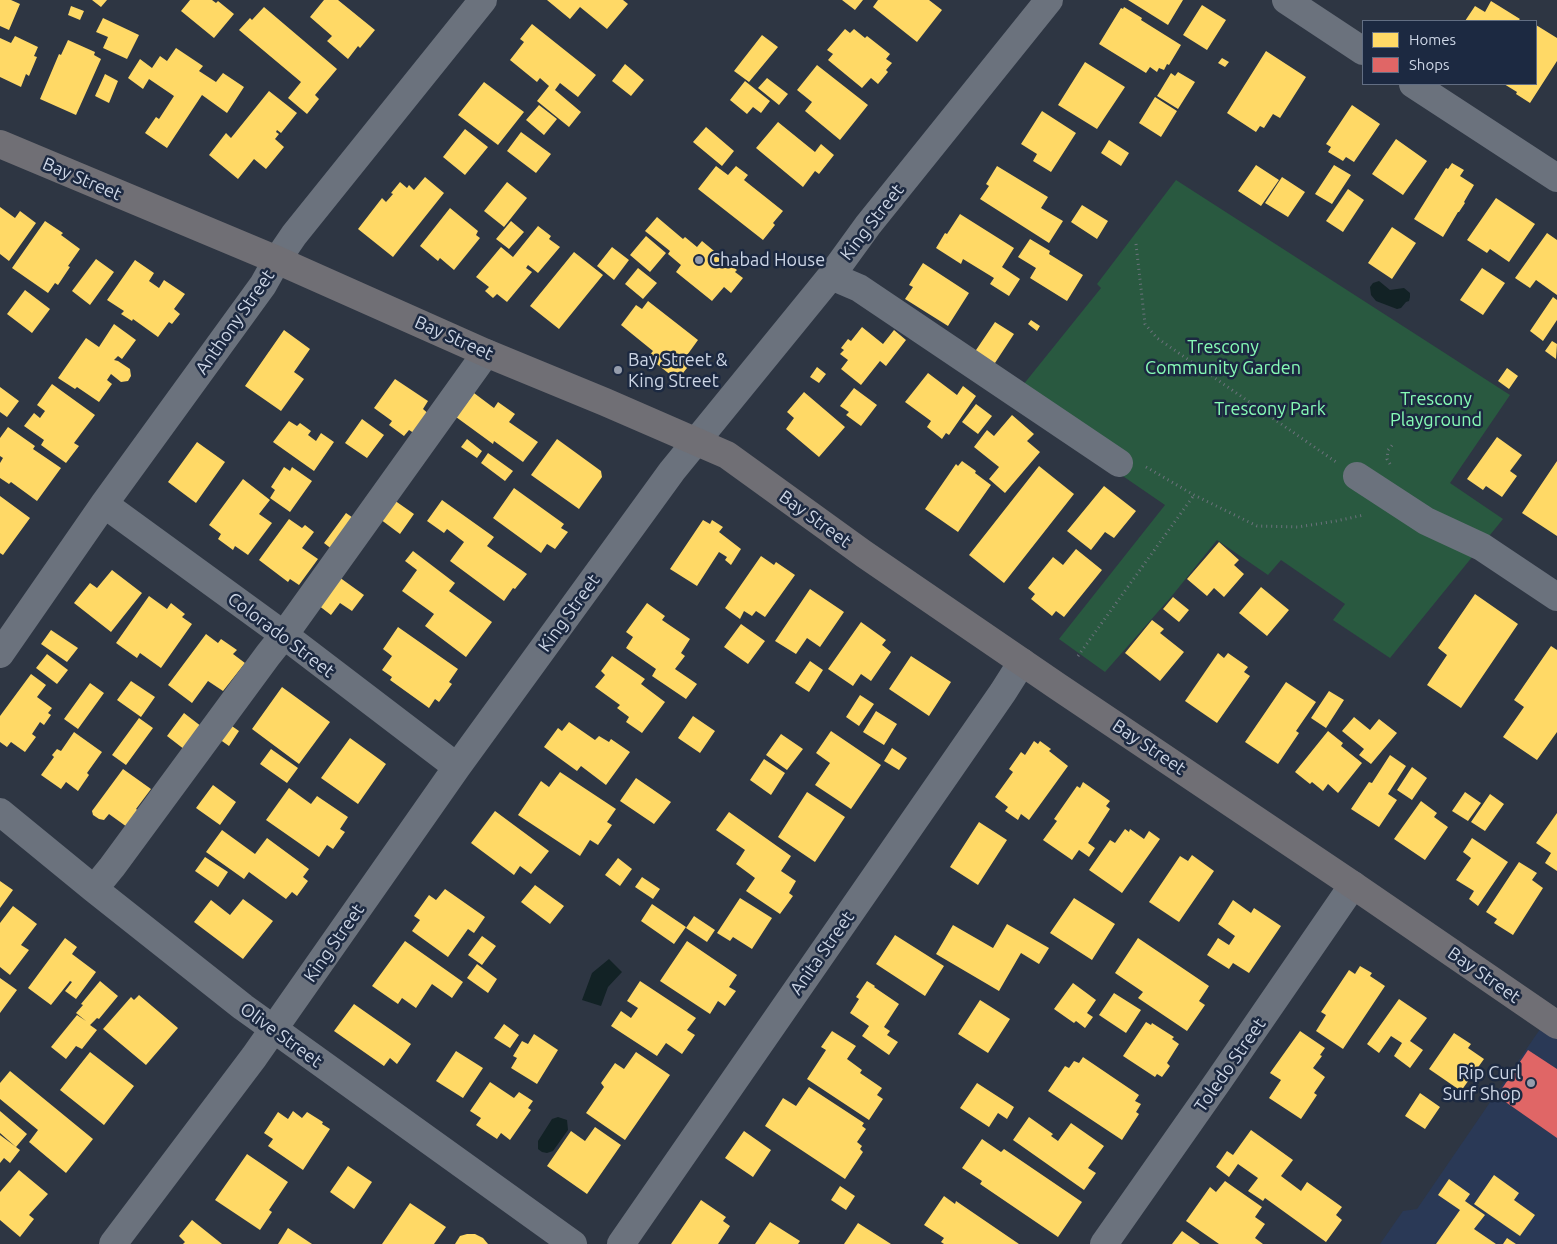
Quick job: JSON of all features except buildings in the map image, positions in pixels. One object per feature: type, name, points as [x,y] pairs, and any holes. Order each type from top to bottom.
[{"type":"main road","name":"Bay Street","points":[[0,144],[277,260],[486,353],[727,455],[840,537],[1022,662],[1353,884],[1557,1025]]},
{"type":"street","name":"Anthony Street","points":[[0,654],[104,504],[263,285],[294,234],[484,0]]},
{"type":"street","name":"King Street","points":[[113,1244],[254,1057],[457,767],[672,471],[831,276],[868,225],[1049,0]]},
{"type":"street","points":[[1286,0],[1362,50]]},
{"type":"street","points":[[1415,85],[1557,178]]},
{"type":"street","points":[[831,276],[860,288],[1119,463]]},
{"type":"street","points":[[94,890],[284,635],[486,353]]},
{"type":"street","points":[[1357,476],[1426,521],[1482,547],[1557,597]]},
{"type":"street","name":"Colorado Street","points":[[104,504],[284,635],[457,767]]},
{"type":"street","name":"Anita Street","points":[[621,1244],[1022,662]]},
{"type":"street","name":"Olive Street","points":[[0,812],[94,890],[243,1007],[573,1244]]},
{"type":"street","name":"Toledo Street","points":[[1104,1244],[1210,1094],[1353,884]]},
{"type":"path","points":[[1136,244],[1144,324],[1157,338],[1357,476]]},
{"type":"path","points":[[1393,471],[1387,459],[1388,450],[1394,443]]},
{"type":"path","points":[[1119,463],[1139,463],[1194,495],[1257,526],[1298,527],[1372,513]]},
{"type":"path","points":[[1078,656],[1194,495]]},
{"type":"shaded area","points":[[1379,281],[1390,290],[1404,288],[1410,293],[1409,301],[1397,309],[1376,301],[1371,295],[1370,287],[1373,283]]},
{"type":"shaded area","points":[[609,959],[622,972],[608,987],[601,1006],[582,1000],[592,973]]},
{"type":"shaded area","points":[[1549,1016],[1557,1022],[1557,1244],[1380,1244],[1403,1211],[1417,1209]]},
{"type":"shaded area","points":[[558,1117],[567,1120],[568,1130],[553,1151],[542,1152],[538,1149],[538,1141],[552,1119]]},
{"type":"green space","name":"Trescony Park","points":[[1176,180],[1510,395],[1450,483],[1503,519],[1390,658],[1333,620],[1345,604],[1281,560],[1268,575],[1217,540],[1171,597],[1105,672],[1059,639],[1165,505],[1114,470],[1019,390],[1101,288],[1097,284]]},
{"type":"place","name":"Chabad House","points":[[699,260]]},
{"type":"place","name":"Bay Street & King Street","points":[[618,370]]},
{"type":"place","name":"Rip Curl Surf Shop","points":[[1531,1083]]},
{"type":"park label","name":"Trescony Community Garden","points":[[1223,357]]},
{"type":"park label","name":"Trescony Playground","points":[[1436,409]]}]
